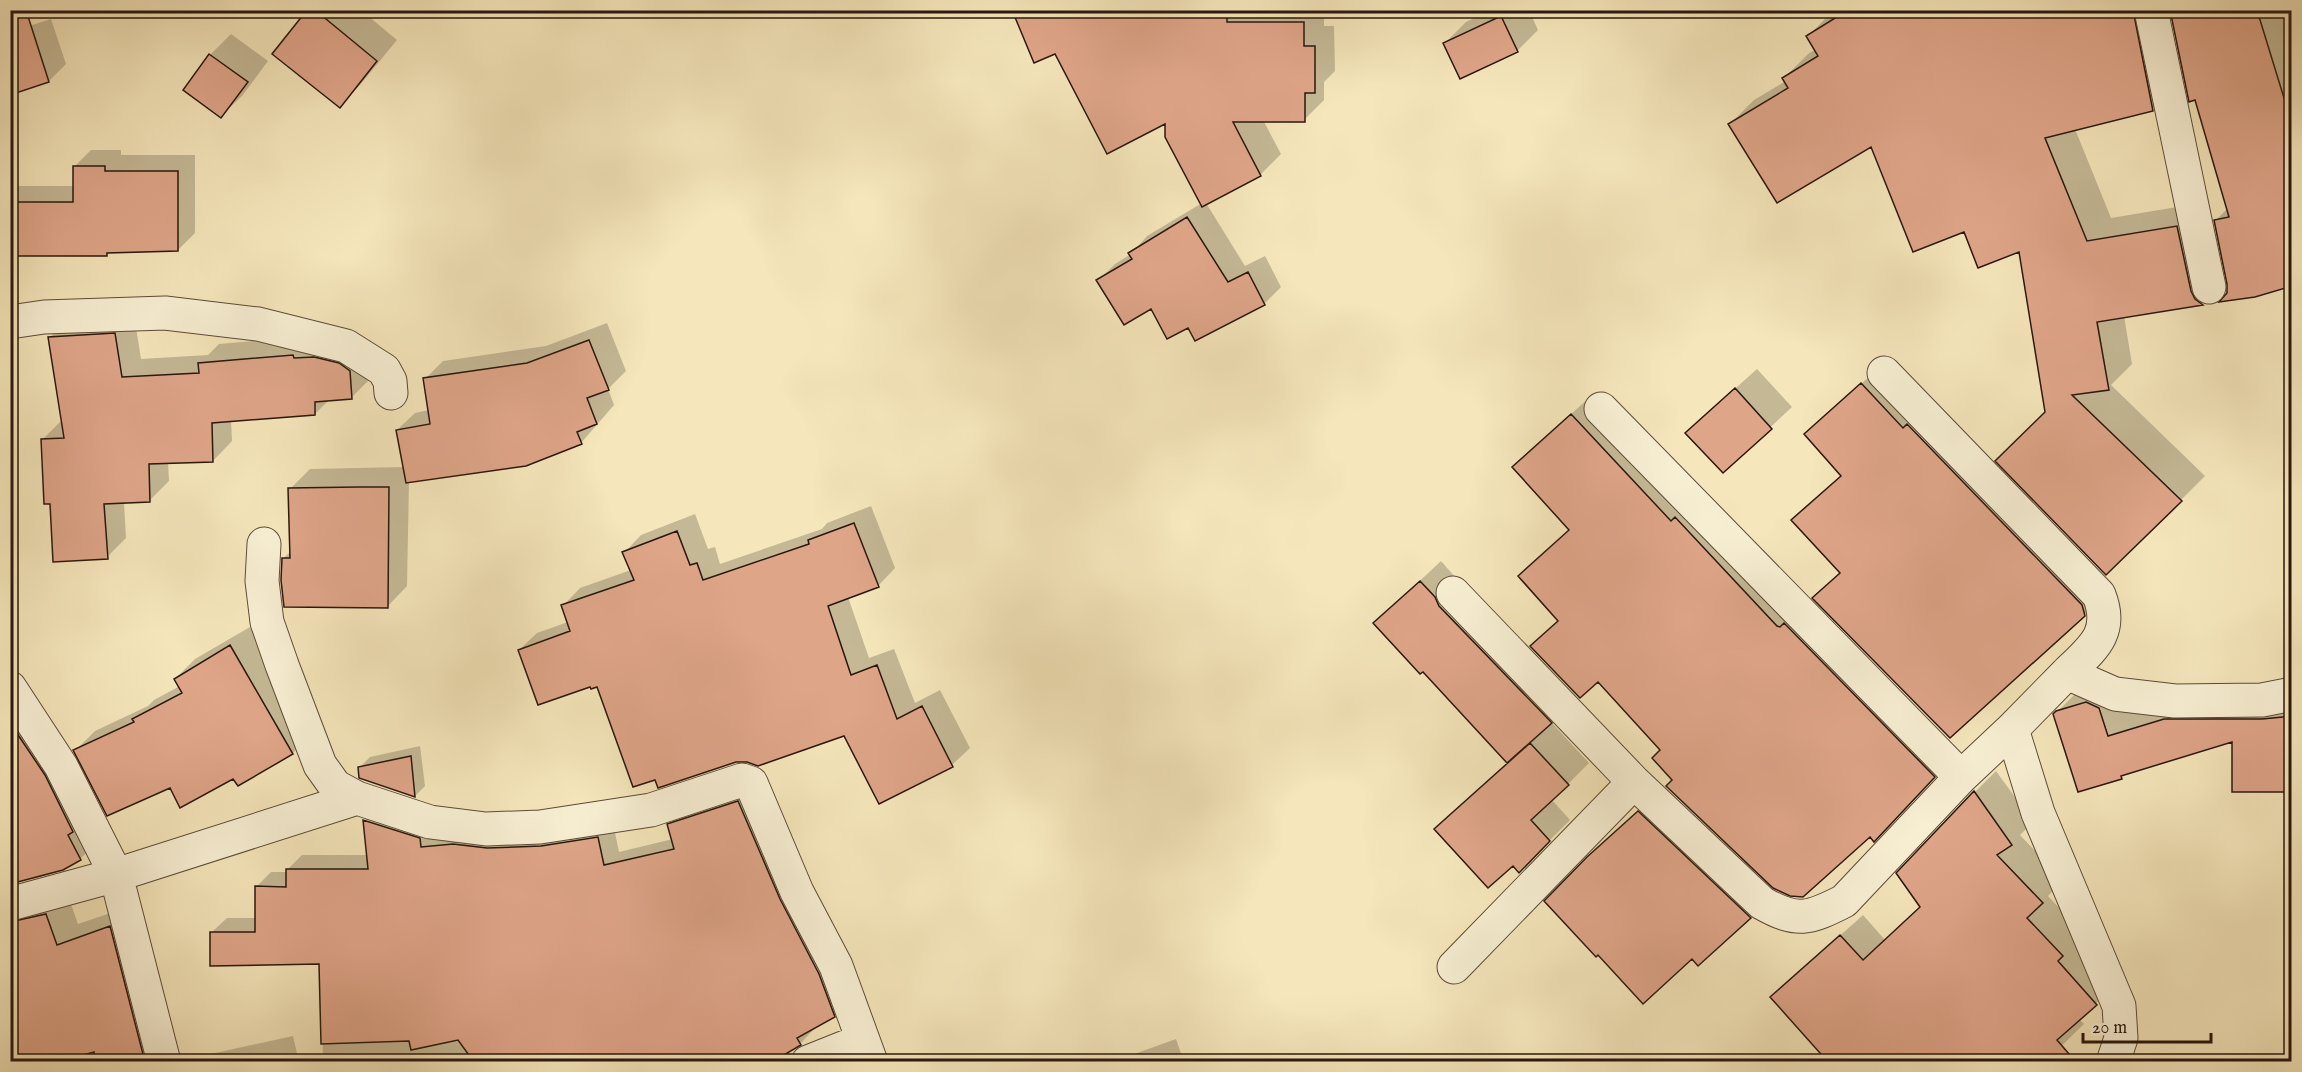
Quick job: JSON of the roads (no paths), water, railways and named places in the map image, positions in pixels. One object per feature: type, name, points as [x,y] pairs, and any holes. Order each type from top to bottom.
[{"type":"street","points":[[2151,10],[2209,287]]},
{"type":"street","points":[[10,322],[44,317],[165,314],[258,324],[346,346],[384,370],[390,381],[391,393]]},
{"type":"street","points":[[1453,593],[1634,782],[1762,903],[1781,914],[1803,918],[1821,913],[1844,901],[1961,777],[2098,643],[2105,624],[2104,607],[2099,595],[1884,373]]},
{"type":"street","points":[[1601,409],[1961,777]]},
{"type":"street","points":[[264,544],[262,581],[267,621],[282,664],[320,765],[335,786],[357,798],[430,822],[486,830],[540,827],[651,810],[742,780],[751,783],[796,892],[836,966],[867,1051],[808,1062]]},
{"type":"street","points":[[2067,673],[2115,694],[2175,701],[2262,700],[2292,694]]},
{"type":"street","points":[[10,688],[61,766],[116,874],[164,1062]]},
{"type":"street","points":[[2012,729],[2042,822],[2119,1006],[2121,1038],[2113,1062]]},
{"type":"street","points":[[1454,967],[1634,782]]},
{"type":"street","points":[[10,904],[116,874],[357,798]]}]
